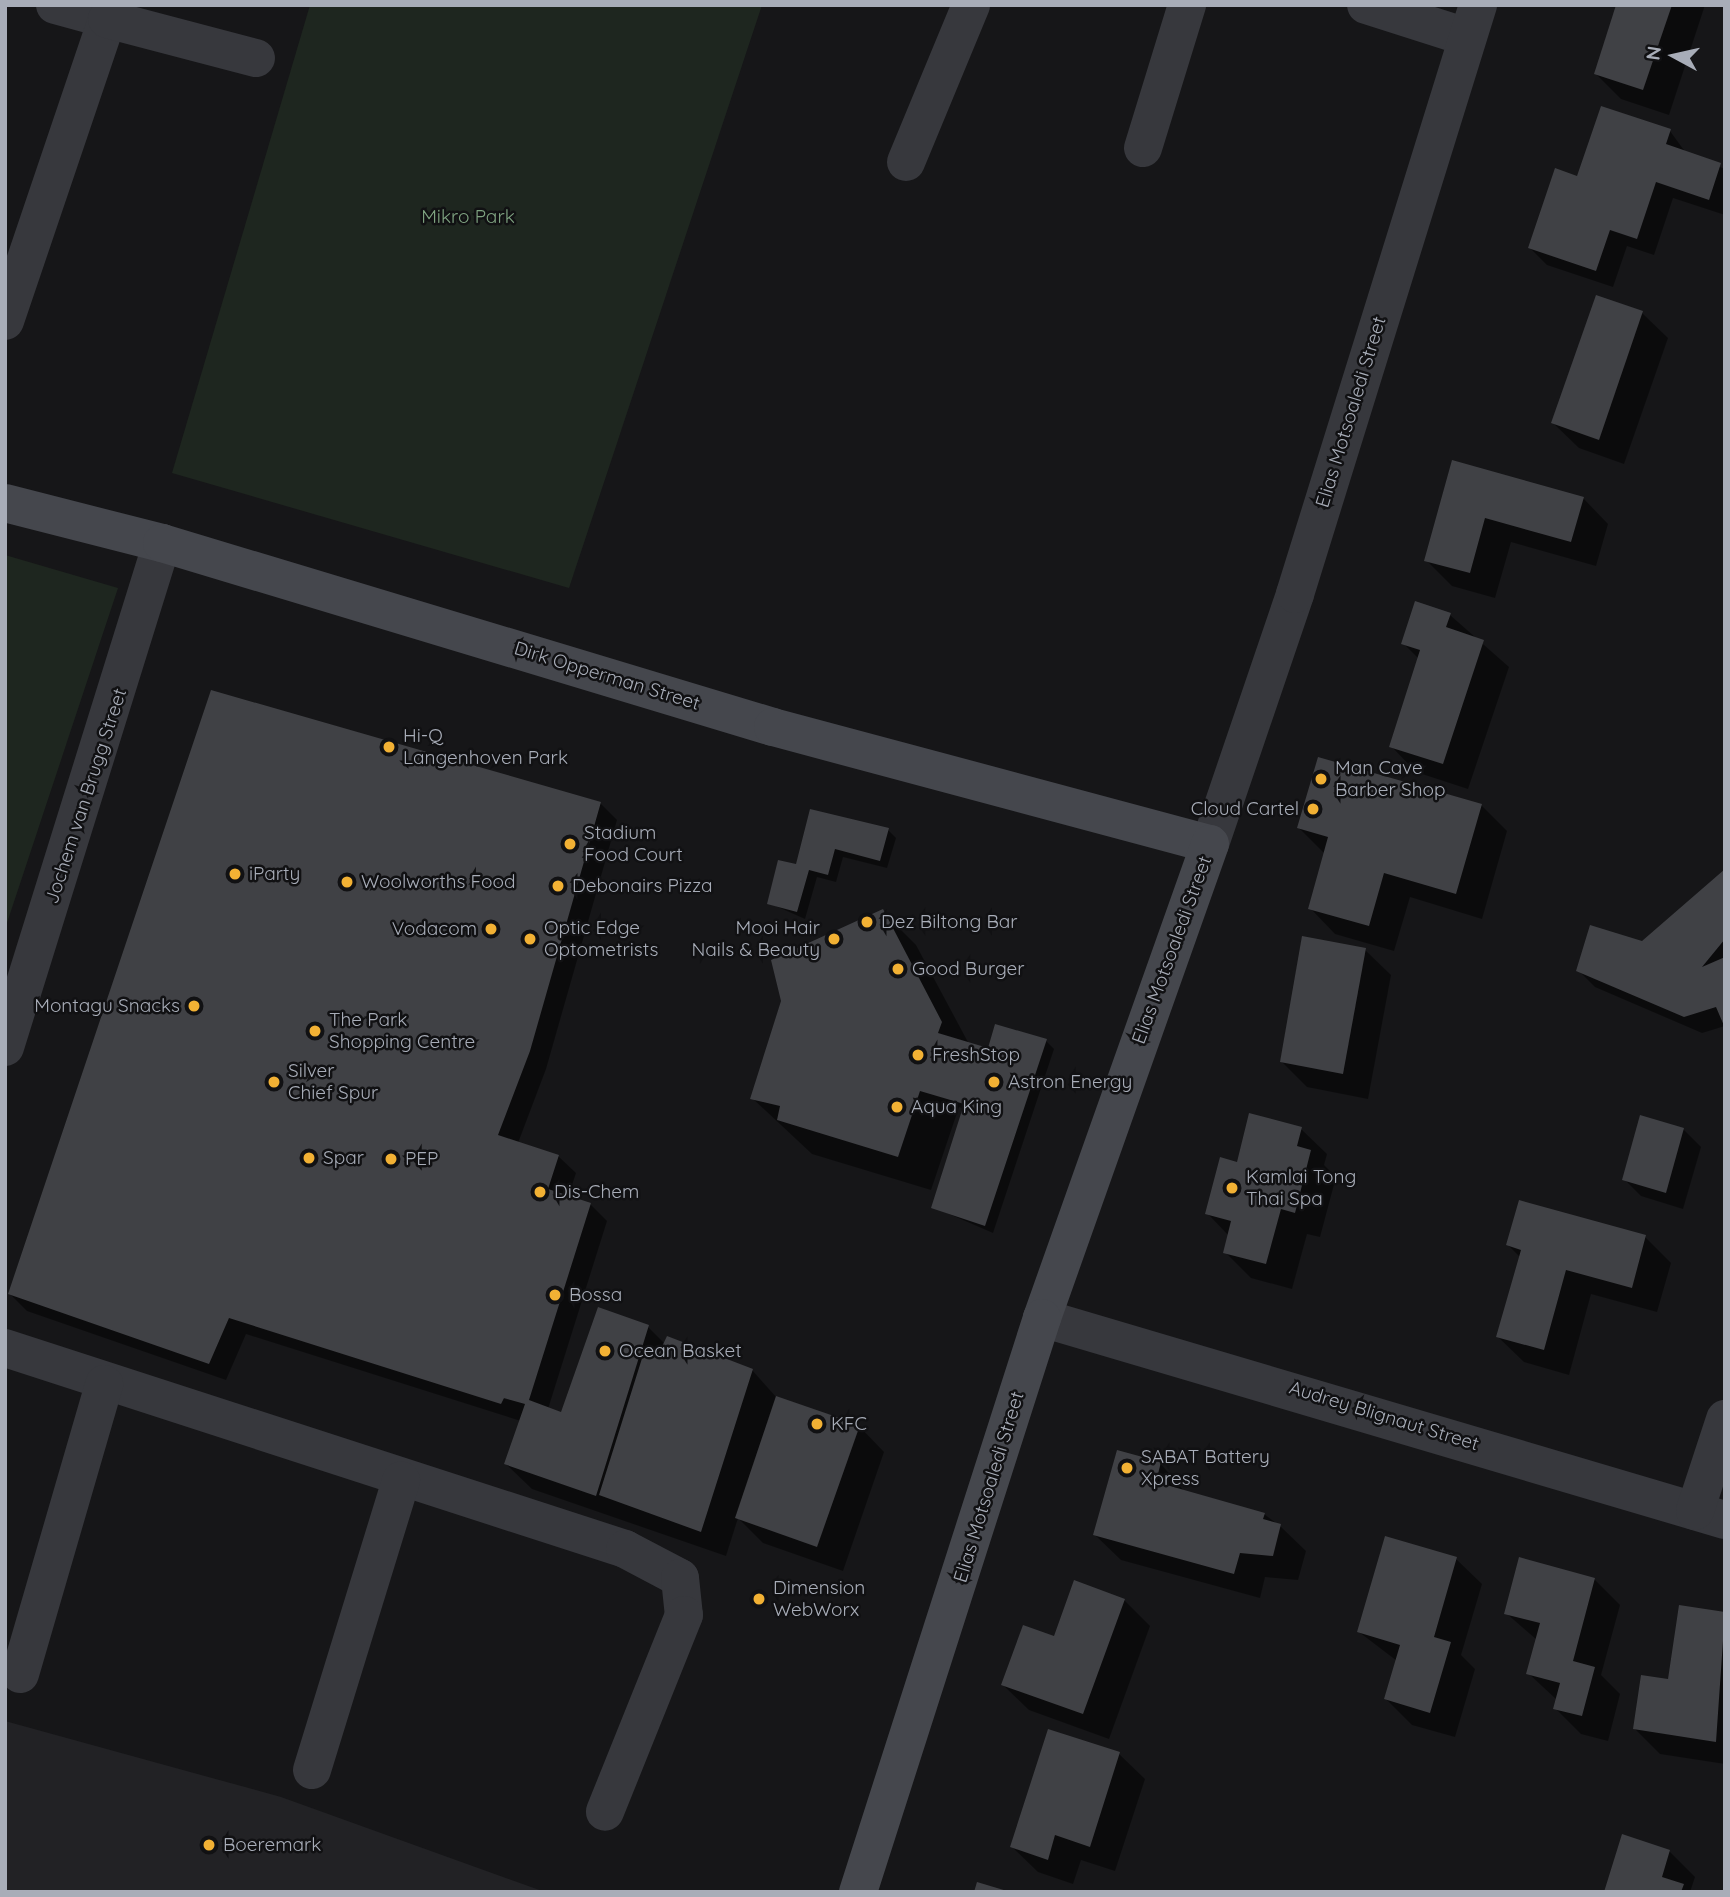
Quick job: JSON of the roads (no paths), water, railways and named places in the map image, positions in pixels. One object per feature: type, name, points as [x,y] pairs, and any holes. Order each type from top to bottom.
[{"type":"street","points":[[55,5],[256,58]]},
{"type":"street","points":[[906,162],[971,5]]},
{"type":"street","points":[[1143,148],[1187,5]]},
{"type":"street","points":[[1366,5],[1473,21]]},
{"type":"street","points":[[5,321],[107,19]]},
{"type":"street","name":"Elias Motsoaledi Street","points":[[858,1892],[1042,1318],[1210,844],[1299,581],[1473,21]]},
{"type":"street","name":"Dirk Opperman Street","points":[[5,503],[162,543],[773,727],[1210,844]]},
{"type":"street","name":"Jochem van Brugg Street","points":[[5,1047],[162,543]]},
{"type":"street","name":"Audrey Blignaut Street","points":[[1042,1318],[1710,1515]]},
{"type":"street","points":[[5,1348],[104,1384],[625,1549],[680,1578],[684,1615],[605,1812]]},
{"type":"street","points":[[20,1674],[104,1384]]},
{"type":"street","points":[[1710,1515],[1725,1419]]},
{"type":"street","points":[[312,1770],[401,1480]]},
{"type":"place","name":"Hi-Q Langenhoven Park","points":[[389,747]]},
{"type":"place","name":"Man Cave Barber Shop","points":[[1321,779]]},
{"type":"place","name":"Cloud Cartel","points":[[1313,809]]},
{"type":"place","name":"Stadium Food Court","points":[[570,844]]},
{"type":"place","name":"iParty","points":[[235,874]]},
{"type":"place","name":"Woolworths Food","points":[[347,882]]},
{"type":"place","name":"Debonairs Pizza","points":[[558,886]]},
{"type":"place","name":"Dez Biltong Bar","points":[[867,922]]},
{"type":"place","name":"Vodacom","points":[[491,929]]},
{"type":"place","name":"Optic Edge Optometrists","points":[[530,939]]},
{"type":"place","name":"Mooi Hair Nails & Beauty","points":[[834,939]]},
{"type":"place","name":"Good Burger","points":[[898,969]]},
{"type":"place","name":"Montagu Snacks","points":[[194,1006]]},
{"type":"place","name":"The Park Shopping Centre","points":[[315,1031]]},
{"type":"place","name":"FreshStop","points":[[918,1055]]},
{"type":"place","name":"Silver Chief Spur","points":[[274,1082]]},
{"type":"place","name":"Astron Energy","points":[[994,1082]]},
{"type":"place","name":"Aqua King","points":[[897,1107]]},
{"type":"place","name":"Spar","points":[[309,1158]]},
{"type":"place","name":"PEP","points":[[391,1159]]},
{"type":"place","name":"Kamlai Tong Thai Spa","points":[[1232,1188]]},
{"type":"place","name":"Dis-Chem","points":[[540,1192]]},
{"type":"place","name":"Bossa","points":[[555,1295]]},
{"type":"place","name":"Ocean Basket","points":[[605,1351]]},
{"type":"place","name":"KFC","points":[[817,1424]]},
{"type":"place","name":"SABAT Battery Xpress","points":[[1127,1468]]},
{"type":"place","name":"Dimension WebWorx","points":[[759,1599]]},
{"type":"place","name":"Boeremark","points":[[209,1845]]},
{"type":"park label","name":"Mikro Park","points":[[468,217]]}]
